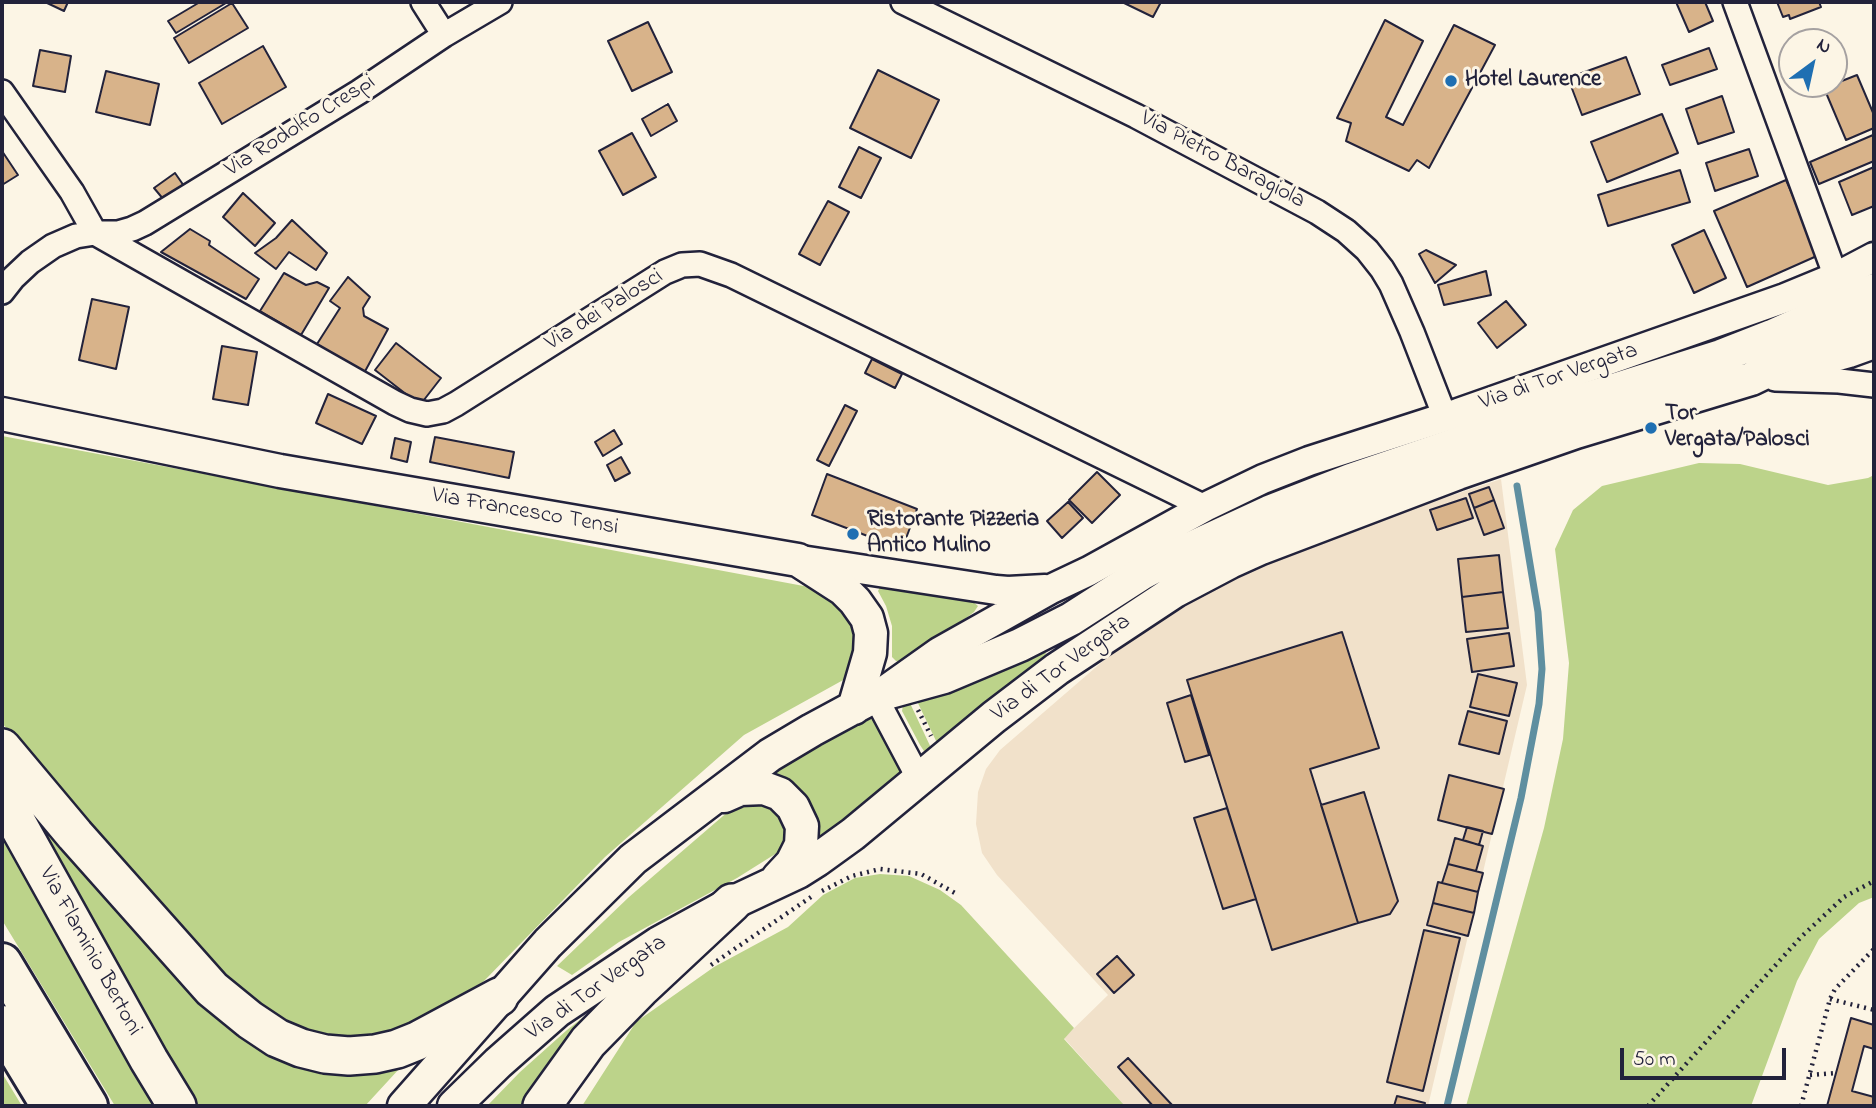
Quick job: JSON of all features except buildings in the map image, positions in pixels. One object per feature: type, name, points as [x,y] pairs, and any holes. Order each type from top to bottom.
[{"type":"highway","points":[[2,748],[75,835],[212,989],[240,1013],[277,1038],[325,1054],[375,1054],[417,1041],[499,997]]},
{"type":"highway","name":"Via Flaminio Bertoni","points":[[2,796],[177,1106]]},
{"type":"highway","points":[[542,1106],[588,1042],[640,989],[746,897]]},
{"type":"highway","points":[[2,963],[88,1106]]},
{"type":"highway","points":[[2,1025],[51,1106]]},
{"type":"main road","name":"Via di Tor Vergata","points":[[404,1106],[548,943],[633,859],[770,755],[790,743],[865,702],[944,677],[1011,649],[1071,619],[1141,574],[1245,522],[1321,491],[1565,405],[1721,356],[1874,290]]},
{"type":"main road","name":"Via di Tor Vergata","points":[[454,1106],[557,1011],[659,943],[817,860],[853,834],[994,717],[1057,669],[1158,600],[1230,562],[1338,517],[1576,432],[1751,379],[1874,320]]},
{"type":"main road","name":"Via Francesco Tensi","points":[[2,414],[279,471],[798,560]]},
{"type":"main road","points":[[798,560],[843,589],[867,618],[871,634],[865,702]]},
{"type":"main road","points":[[701,809],[728,793],[756,787],[780,794],[793,807],[799,818],[802,831],[798,853],[774,883],[746,897]]},
{"type":"street","points":[[423,2],[444,35]]},
{"type":"street","name":"Via Rodolfo Crespi","points":[[2,292],[30,262],[53,246],[70,238],[125,231],[145,223],[500,2]]},
{"type":"street","name":"Via Pietro Baragiola","points":[[903,2],[1124,110],[1335,223],[1376,261],[1391,284],[1445,417]]},
{"type":"street","points":[[1735,2],[1836,276]]},
{"type":"street","points":[[2,92],[72,192],[95,233]]},
{"type":"street","name":"Via dei Palosci","points":[[95,233],[395,403],[427,414],[443,411],[456,404],[665,272],[682,265],[701,264],[731,275],[1205,507]]},
{"type":"street","name":"Via di Tor Vergata","points":[[865,702],[939,652],[1051,589],[1263,479],[1309,461],[1698,330],[1785,298],[1874,257]]},
{"type":"street","name":"Via di Tor Vergata","points":[[1751,379],[1836,357],[1874,344]]},
{"type":"street","points":[[1751,379],[1839,381],[1874,385]]},
{"type":"street","name":"Via Francesco Tensi","points":[[798,560],[996,590],[1051,589]]},
{"type":"street","points":[[865,702],[919,779]]},
{"type":"path","points":[[913,700],[936,747]]},
{"type":"path","points":[[708,967],[819,892],[852,876],[880,869],[921,874],[955,893]]},
{"type":"path","points":[[1648,1106],[1801,937],[1844,897],[1874,881]]},
{"type":"path","points":[[1801,1106],[1830,999],[1835,989],[1874,949]]},
{"type":"path","points":[[1830,999],[1874,1010]]},
{"type":"path","points":[[1810,1075],[1836,1073]]},
{"type":"shaded area","points":[[1501,479],[1527,685],[1428,1106],[1125,1106],[1064,1038],[1108,995],[997,875],[982,853],[976,824],[978,792],[986,769],[1000,750],[1110,655],[1201,594],[1274,559],[1336,534]]},
{"type":"green space","points":[[2,436],[825,590],[860,629],[857,659],[845,679],[744,735],[605,857],[484,981],[455,1005],[424,1023],[358,1040],[302,1033],[242,997],[132,877],[2,723]]},
{"type":"green space","points":[[1699,463],[1740,464],[1828,485],[1874,475],[1874,897],[1859,903],[1819,939],[1797,981],[1751,1106],[1466,1106],[1544,828],[1563,739],[1569,663],[1555,549],[1573,510],[1602,486]]},
{"type":"green space","points":[[881,585],[972,601],[978,606],[945,634],[900,662],[892,657],[892,626],[878,591]]},
{"type":"green space","points":[[1042,649],[1046,653],[1043,660],[938,745],[916,699]]},
{"type":"green space","points":[[909,701],[932,750],[928,752],[920,745],[902,711],[903,705]]},
{"type":"green space","points":[[873,717],[905,773],[820,837],[805,798],[793,785],[774,772],[778,765]]},
{"type":"green space","points":[[6,774],[224,1013],[411,1056],[365,1106],[198,1106]]},
{"type":"green space","points":[[761,798],[788,821],[787,841],[780,851],[737,878],[619,942],[572,975],[557,966],[629,897],[723,816],[740,803]]},
{"type":"green space","points":[[2,824],[161,1106],[115,1106],[2,920]]},
{"type":"green space","points":[[880,874],[909,876],[940,890],[961,905],[1074,1028],[1064,1039],[1125,1106],[582,1106],[636,1022],[714,967],[788,927],[823,895],[855,878]]},
{"type":"green space","points":[[599,1005],[526,1106],[487,1106],[520,1072]]},
{"type":"green space","points":[[2,1073],[22,1106],[2,1106]]},
{"type":"waterway","points":[[1447,1106],[1521,798],[1539,704],[1542,669],[1538,612],[1517,486]]},
{"type":"place","name":"Hotel Laurence","points":[[1451,81]]},
{"type":"place","name":"Tor Vergata/Palosci","points":[[1651,428]]},
{"type":"place","name":"Ristorante Pizzeria Antico Mulino","points":[[853,534]]}]
